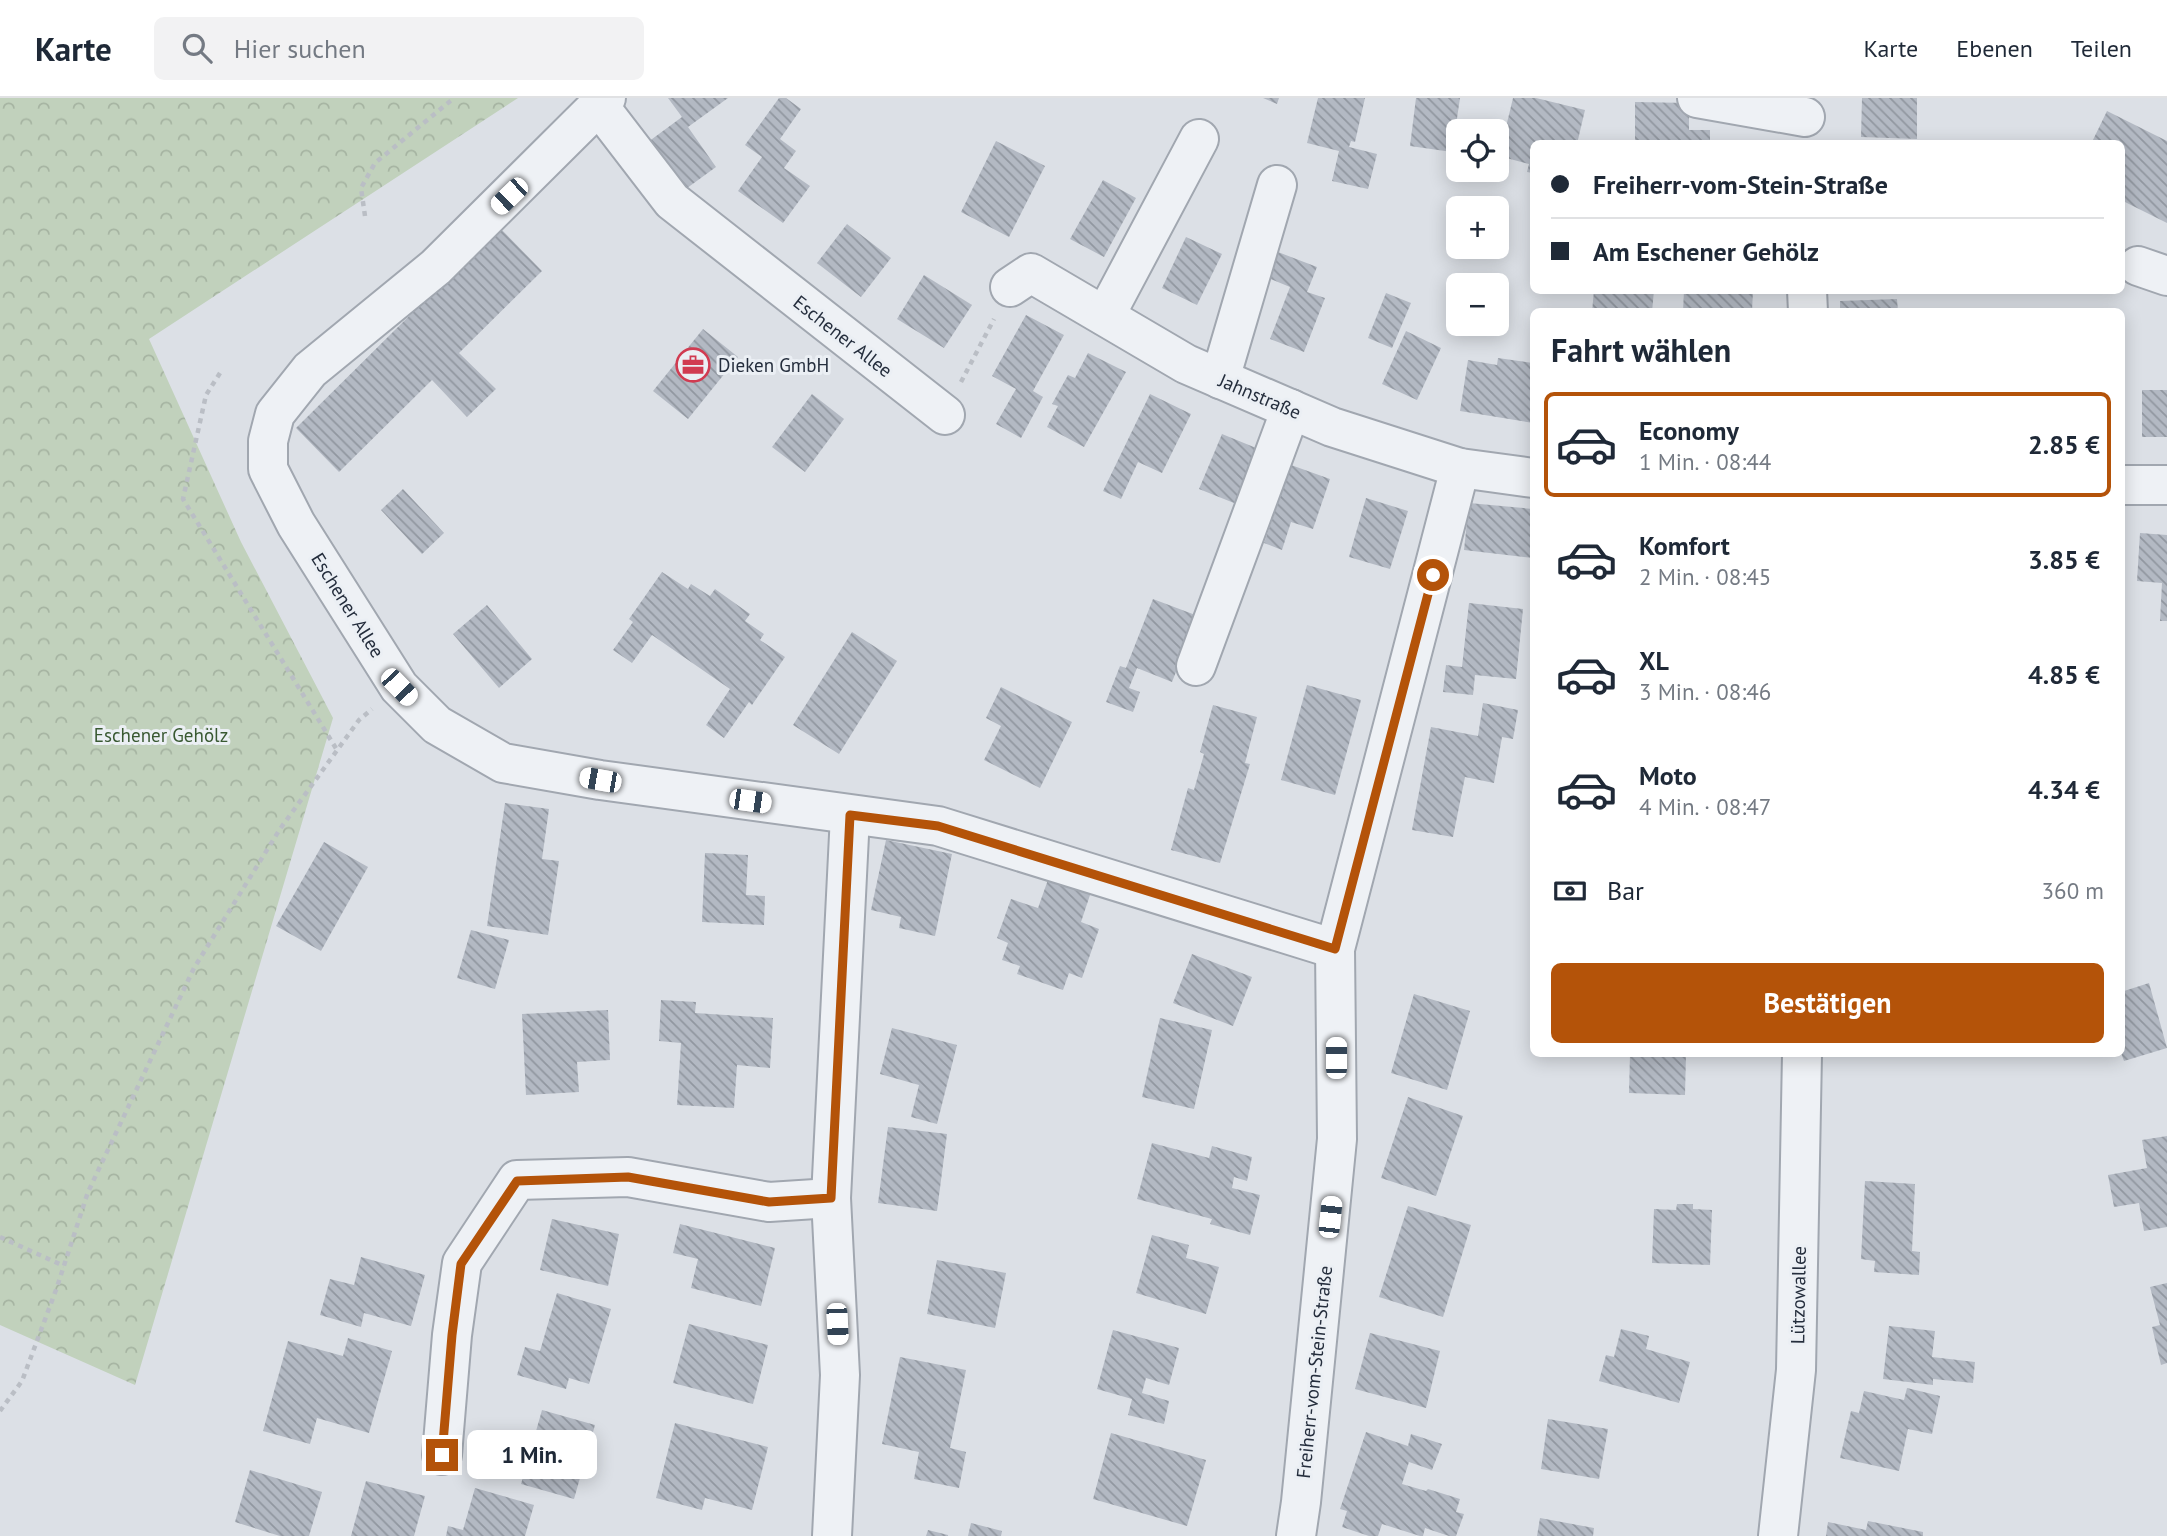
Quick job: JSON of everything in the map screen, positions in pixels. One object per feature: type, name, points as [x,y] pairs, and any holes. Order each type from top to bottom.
[{"type":"street","points":[[1697,98],[1805,120]]},
{"type":"street","name":"Eschener Allee","points":[[944,415],[673,201],[603,102],[436,267],[310,370],[275,414],[268,441],[268,469],[296,524],[399,687],[437,725],[503,763],[600,780],[938,826],[1335,949]]},
{"type":"street","points":[[1105,316],[1199,139]]},
{"type":"street","points":[[1220,379],[1277,185]]},
{"type":"street","name":"Jahnstraße","points":[[1010,287],[1031,273],[1186,364],[1332,427],[1461,468],[1530,478]]},
{"type":"street","points":[[1196,666],[1291,409]]},
{"type":"street","name":"Freiherr-vom-Stein-Straße","points":[[1296,1536],[1303,1489],[1337,1139],[1335,949],[1461,468]]},
{"type":"street","points":[[2125,485],[2167,485]]},
{"type":"street","points":[[832,1536],[840,1375],[831,1198],[850,815]]},
{"type":"street","name":"Lützowallee","points":[[1778,1536],[1796,1370],[1802,1057]]},
{"type":"street","points":[[442,1455],[461,1264],[517,1181],[628,1177],[769,1202],[831,1198]]},
{"type":"path","points":[[365,216],[361,188],[375,163],[454,98]]},
{"type":"path","points":[[944,415],[1010,287]]},
{"type":"path","points":[[220,373],[206,394],[183,499],[337,750]]},
{"type":"path","points":[[0,1411],[22,1381],[88,1192],[194,968],[280,829],[337,750],[359,720],[399,687]]},
{"type":"path","points":[[0,1237],[64,1266]]},
{"type":"green space","name":"Eschener Gehölz","points":[[0,98],[518,98],[149,339],[241,542],[333,718],[135,1385],[0,1325]]},
{"type":"building","points":[[668,98],[728,98],[688,127],[716,167],[683,191],[648,142],[682,117]]},
{"type":"building","points":[[779,98],[786,98],[801,109],[780,139],[796,151],[784,168],[810,186],[783,223],[738,191],[762,157],[745,145]]},
{"type":"building","points":[[1263,98],[1279,98],[1277,104]]},
{"type":"building","points":[[1318,98],[1365,98],[1355,142],[1351,141],[1349,147],[1377,154],[1368,189],[1332,181],[1339,151],[1307,143]]},
{"type":"building","points":[[1416,98],[1460,98],[1457,119],[1446,119],[1446,151],[1410,146]]},
{"type":"building","points":[[1513,98],[1536,98],[1585,110],[1578,140],[1530,140],[1530,172],[1527,172],[1529,164],[1509,159],[1508,119]]},
{"type":"building","points":[[1862,98],[1917,98],[1917,139],[1861,137]]},
{"type":"building","points":[[1635,102],[1689,103],[1689,130],[1710,130],[1710,140],[1635,140]]},
{"type":"building","points":[[2107,111],[2167,141],[2167,223],[2125,202],[2125,140],[2093,140]]},
{"type":"building","points":[[996,141],[1045,166],[1009,237],[961,212]]},
{"type":"building","points":[[1103,180],[1136,198],[1104,257],[1070,239]]},
{"type":"building","points":[[847,224],[891,258],[861,297],[817,263]]},
{"type":"building","points":[[499,227],[542,271],[459,353],[496,389],[467,417],[432,380],[339,472],[296,428]]},
{"type":"building","points":[[1186,237],[1222,254],[1197,305],[1162,288]]},
{"type":"building","points":[[1278,252],[1317,267],[1307,292],[1325,298],[1304,352],[1270,339],[1290,287],[1268,278]]},
{"type":"building","points":[[924,275],[972,305],[944,348],[897,319]]},
{"type":"building","points":[[1386,293],[1411,303],[1392,348],[1368,338]]},
{"type":"building","points":[[1594,294],[1654,294],[1652,308],[1592,308]]},
{"type":"building","points":[[1684,294],[1753,294],[1752,308],[1683,308]]},
{"type":"building","points":[[1897,299],[1898,308],[1840,308],[1840,301]]},
{"type":"building","points":[[1026,315],[1064,335],[1033,391],[1043,397],[1021,438],[996,424],[1016,389],[992,376]]},
{"type":"building","points":[[703,329],[738,357],[688,419],[653,391]]},
{"type":"building","points":[[1406,331],[1441,348],[1417,400],[1382,384]]},
{"type":"building","points":[[1088,353],[1126,372],[1084,447],[1047,427],[1058,406],[1052,404],[1068,375],[1075,378]]},
{"type":"building","points":[[1498,358],[1530,363],[1530,423],[1460,411],[1468,360],[1497,365]]},
{"type":"building","points":[[2142,390],[2167,390],[2167,437],[2142,437]]},
{"type":"building","points":[[812,394],[844,419],[805,472],[772,447]]},
{"type":"building","points":[[1150,394],[1191,414],[1162,473],[1138,462],[1121,499],[1103,491]]},
{"type":"building","points":[[1222,434],[1261,450],[1239,505],[1199,489]]},
{"type":"building","points":[[1291,465],[1330,479],[1313,529],[1291,522],[1282,550],[1264,543]]},
{"type":"building","points":[[403,489],[444,533],[422,554],[381,510]]},
{"type":"building","points":[[1366,498],[1408,511],[1390,569],[1349,557]]},
{"type":"building","points":[[1469,503],[1530,509],[1530,558],[1464,550]]},
{"type":"building","points":[[2140,533],[2167,535],[2167,621],[2160,621],[2162,583],[2137,581]]},
{"type":"building","points":[[662,572],[688,589],[691,584],[710,596],[715,589],[750,614],[745,621],[764,634],[760,640],[785,657],[752,705],[749,702],[724,738],[706,725],[730,689],[652,635],[632,663],[613,650],[633,622],[629,619]]},
{"type":"building","points":[[1153,599],[1198,616],[1172,682],[1137,668],[1129,688],[1140,692],[1133,712],[1106,702],[1120,666],[1126,668]]},
{"type":"building","points":[[1469,603],[1523,609],[1516,679],[1475,675],[1473,695],[1443,692],[1446,665],[1462,667]]},
{"type":"building","points":[[487,605],[532,659],[499,688],[453,634]]},
{"type":"building","points":[[852,632],[897,661],[839,754],[793,725]]},
{"type":"building","points":[[1307,685],[1361,700],[1335,795],[1281,780]]},
{"type":"building","points":[[1001,687],[1072,722],[1040,788],[984,760],[1001,726],[986,718]]},
{"type":"building","points":[[1483,703],[1518,710],[1513,739],[1502,737],[1494,783],[1465,777],[1453,837],[1412,830],[1431,727],[1478,736]]},
{"type":"building","points":[[1213,705],[1257,717],[1245,763],[1250,764],[1220,863],[1171,850],[1188,788],[1194,790],[1204,754],[1200,752]]},
{"type":"building","points":[[505,803],[549,809],[542,859],[559,861],[548,935],[487,926]]},
{"type":"building","points":[[886,840],[952,854],[935,936],[899,928],[901,917],[871,910]]},
{"type":"building","points":[[324,842],[368,867],[321,951],[276,926]]},
{"type":"building","points":[[705,853],[748,855],[746,895],[765,896],[764,925],[702,922]]},
{"type":"building","points":[[1050,874],[1092,889],[1081,922],[1099,929],[1082,978],[1069,973],[1063,990],[1017,974],[1020,966],[1002,960],[1008,943],[997,938],[1011,899],[1038,908]]},
{"type":"building","points":[[471,930],[509,940],[495,989],[457,978]]},
{"type":"building","points":[[1192,954],[1252,977],[1233,1026],[1173,1003]]},
{"type":"building","points":[[2149,983],[2167,1048],[2124,1061],[2125,991]]},
{"type":"building","points":[[1414,994],[1470,1011],[1447,1090],[1391,1073]]},
{"type":"building","points":[[661,1000],[696,1002],[695,1013],[773,1018],[770,1068],[737,1065],[734,1108],[677,1105],[681,1043],[659,1041]]},
{"type":"building","points":[[608,1010],[610,1060],[577,1062],[579,1092],[526,1095],[522,1014]]},
{"type":"building","points":[[1160,1018],[1212,1030],[1194,1109],[1142,1097]]},
{"type":"building","points":[[892,1028],[957,1045],[937,1124],[911,1117],[919,1085],[880,1074]]},
{"type":"building","points":[[1630,1057],[1686,1057],[1685,1095],[1629,1093]]},
{"type":"building","points":[[1408,1097],[1463,1116],[1436,1196],[1381,1178]]},
{"type":"building","points":[[888,1127],[947,1134],[937,1211],[878,1203]]},
{"type":"building","points":[[2167,1136],[2167,1227],[2144,1231],[2139,1203],[2114,1207],[2108,1175],[2147,1168],[2142,1140]]},
{"type":"building","points":[[1152,1143],[1209,1158],[1212,1146],[1252,1157],[1247,1181],[1234,1177],[1232,1188],[1260,1195],[1250,1235],[1210,1224],[1212,1219],[1137,1199]]},
{"type":"building","points":[[1865,1181],[1915,1184],[1912,1251],[1920,1252],[1919,1275],[1874,1272],[1875,1261],[1861,1259]]},
{"type":"building","points":[[1677,1204],[1693,1204],[1693,1209],[1712,1210],[1710,1265],[1652,1263],[1654,1209],[1676,1210]]},
{"type":"building","points":[[1408,1206],[1471,1225],[1443,1317],[1379,1297]]},
{"type":"building","points":[[552,1219],[619,1234],[608,1286],[540,1270]]},
{"type":"building","points":[[680,1224],[775,1248],[761,1306],[691,1288],[698,1259],[673,1253]]},
{"type":"building","points":[[1152,1235],[1189,1245],[1186,1258],[1219,1267],[1206,1314],[1136,1293]]},
{"type":"building","points":[[361,1257],[425,1275],[411,1326],[364,1313],[361,1327],[320,1315],[330,1279],[354,1285]]},
{"type":"building","points":[[937,1260],[1006,1273],[995,1328],[927,1314]]},
{"type":"building","points":[[2167,1283],[2167,1363],[2161,1365],[2152,1327],[2160,1325],[2150,1287]]},
{"type":"building","points":[[557,1293],[611,1309],[589,1384],[569,1378],[566,1389],[517,1375],[525,1347],[540,1351]]},
{"type":"building","points":[[689,1324],[768,1345],[753,1404],[673,1383]]},
{"type":"building","points":[[1889,1326],[1935,1331],[1932,1357],[1975,1362],[1973,1383],[1933,1379],[1933,1385],[1883,1379]]},
{"type":"building","points":[[1621,1329],[1649,1336],[1646,1349],[1690,1362],[1679,1403],[1599,1381],[1606,1355],[1614,1357]]},
{"type":"building","points":[[1113,1330],[1179,1348],[1169,1385],[1146,1378],[1142,1393],[1169,1401],[1164,1424],[1128,1415],[1132,1399],[1097,1389]]},
{"type":"building","points":[[1370,1333],[1440,1351],[1426,1408],[1355,1389]]},
{"type":"building","points":[[348,1338],[392,1351],[369,1433],[317,1418],[310,1444],[263,1431],[288,1341],[343,1356]]},
{"type":"building","points":[[900,1357],[966,1370],[950,1448],[966,1452],[959,1488],[914,1479],[919,1452],[882,1444]]},
{"type":"building","points":[[1907,1388],[1940,1396],[1932,1434],[1908,1429],[1899,1471],[1840,1458],[1851,1411],[1859,1413],[1864,1391],[1904,1400]]},
{"type":"building","points":[[542,1410],[595,1425],[574,1499],[521,1484]]},
{"type":"building","points":[[1548,1419],[1608,1429],[1599,1479],[1541,1469]]},
{"type":"building","points":[[675,1423],[768,1447],[752,1510],[705,1498],[702,1510],[656,1498]]},
{"type":"building","points":[[1366,1432],[1408,1446],[1411,1434],[1442,1444],[1432,1470],[1409,1462],[1402,1484],[1460,1499],[1456,1512],[1464,1514],[1456,1536],[1425,1528],[1423,1536],[1420,1536],[1382,1524],[1378,1536],[1369,1536],[1342,1527],[1347,1511],[1340,1509]]},
{"type":"building","points":[[1111,1433],[1206,1460],[1187,1526],[1093,1499]]},
{"type":"building","points":[[250,1470],[322,1492],[309,1536],[280,1536],[235,1522]]},
{"type":"building","points":[[366,1481],[425,1496],[414,1536],[351,1536]]},
{"type":"building","points":[[475,1488],[534,1505],[525,1536],[446,1536],[448,1526],[463,1530]]},
{"type":"building","points":[[1540,1518],[1594,1528],[1593,1536],[1537,1536]]},
{"type":"building","points":[[1868,1521],[1923,1532],[1923,1536],[1826,1536],[1828,1522],[1866,1530]]},
{"type":"building","points":[[971,1523],[1002,1531],[1001,1536],[968,1536]]},
{"type":"building","points":[[928,1530],[948,1535],[948,1536],[926,1536]]},
{"type":"place","name":"Dieken GmbH","points":[[693,365]]},
{"type":"route","points":[[442,1455],[461,1264],[517,1181],[628,1177],[769,1202],[831,1198],[850,815],[938,826],[1335,949],[1433,575]]}]
